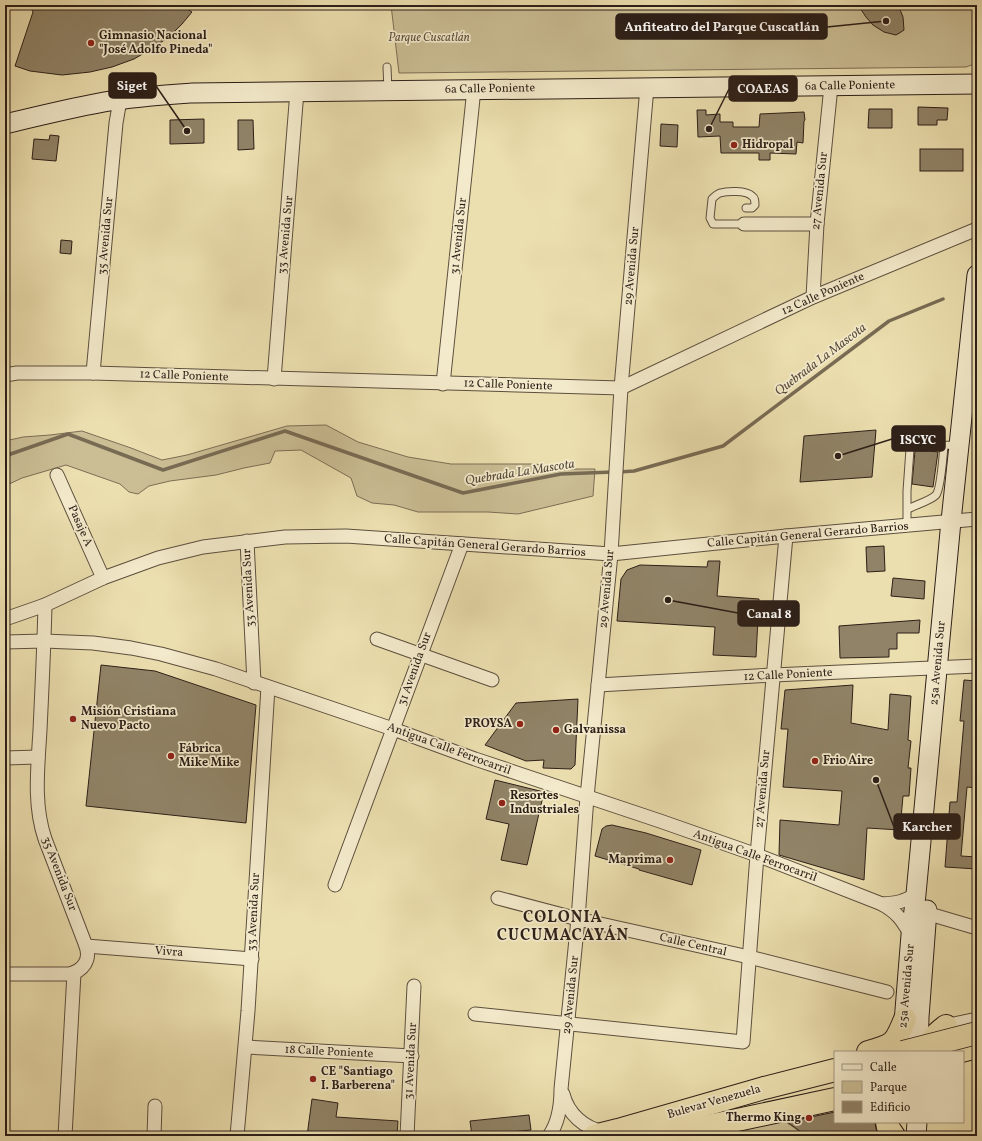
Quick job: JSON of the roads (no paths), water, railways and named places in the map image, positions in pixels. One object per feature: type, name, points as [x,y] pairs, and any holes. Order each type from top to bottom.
[{"type":"highway","points":[[872,1051],[891,1044],[912,1018]]},
{"type":"highway","points":[[933,1051],[932,1041],[935,1035],[946,1026]]},
{"type":"highway","points":[[907,1051],[977,1033]]},
{"type":"highway","points":[[961,1051],[977,1047]]},
{"type":"highway","points":[[964,1058],[977,1054]]},
{"type":"highway","points":[[649,1130],[682,1103],[706,1094],[740,1084],[834,1061]]},
{"type":"highway","name":"Bulevar Venezuela","points":[[601,1134],[649,1130],[765,1094],[834,1070]]},
{"type":"highway","name":"Bulevar Venezuela","points":[[765,1094],[834,1083]]},
{"type":"highway","points":[[649,1130],[681,1132],[834,1098]]},
{"type":"highway","points":[[887,1123],[894,1136]]},
{"type":"street","name":"6a Calle Poniente","points":[[5,124],[68,109],[120,100],[192,92],[977,84]]},
{"type":"street","name":"27 Avenida Sur","points":[[813,297],[817,224],[831,86]]},
{"type":"street","name":"29 Avenida Sur","points":[[549,1136],[558,1120],[561,1105],[578,919],[587,797],[611,554],[621,388],[647,87]]},
{"type":"street","name":"31 Avenida Sur","points":[[443,384],[474,89]]},
{"type":"street","name":"33 Avenida Sur","points":[[274,379],[297,91]]},
{"type":"street","name":"35 Avenida Sur","points":[[94,373],[120,100]]},
{"type":"street","points":[[744,224],[817,224]]},
{"type":"street","name":"12 Calle Poniente","points":[[5,375],[17,373],[94,373],[621,388],[813,297],[977,229]]},
{"type":"street","name":"25a Avenida Sur","points":[[962,520],[952,446],[977,275]]},
{"type":"street","name":"25a Avenida Sur","points":[[918,1051],[912,1018],[911,935],[962,520],[977,364]]},
{"type":"street","name":"Pasaje A","points":[[57,475],[103,578]]},
{"type":"street","name":"Calle Capitán General Gerardo Barrios","points":[[5,619],[45,605],[103,578],[172,554],[203,547],[284,537],[346,536],[611,554],[962,520]]},
{"type":"street","name":"27 Avenida Sur","points":[[568,1024],[743,1042],[757,855],[786,536]]},
{"type":"street","name":"33 Avenida Sur","points":[[247,541],[254,683]]},
{"type":"street","name":"31 Avenida Sur","points":[[335,885],[462,544]]},
{"type":"street","name":"35 Avenida Sur","points":[[45,605],[37,781],[38,800],[42,830],[86,946],[88,955],[84,965],[74,973]]},
{"type":"street","points":[[377,639],[492,680]]},
{"type":"street","name":"Antigua Calle Ferrocarril","points":[[5,642],[44,641],[93,643],[161,654],[216,669],[757,855],[882,904],[899,916],[911,935]]},
{"type":"street","name":"12 Calle Poniente","points":[[598,685],[773,675],[977,666]]},
{"type":"street","name":"25a Avenida Sur","points":[[903,1051],[912,1018],[926,913],[943,668]]},
{"type":"street","name":"33 Avenida Sur","points":[[238,1136],[252,959],[268,687]]},
{"type":"street","points":[[5,758],[38,757]]},
{"type":"street","name":"Antigua Calle Ferrocarril","points":[[882,904],[900,902],[916,894]]},
{"type":"street","name":"Calle Central","points":[[498,898],[578,919],[749,957],[887,992]]},
{"type":"street","points":[[926,913],[977,928]]},
{"type":"street","name":"Vivra","points":[[86,946],[252,959]]},
{"type":"street","points":[[5,974],[64,975],[74,973],[65,1136]]},
{"type":"street","name":"31 Avenida Sur","points":[[407,1136],[412,1056],[414,986]]},
{"type":"street","points":[[475,1014],[568,1024]]},
{"type":"street","points":[[912,1018],[935,1028],[977,1019]]},
{"type":"street","name":"18 Calle Poniente","points":[[246,1047],[412,1056]]},
{"type":"street","name":"29 Avenida Sur","points":[[562,1089],[564,1100],[570,1111],[586,1126],[601,1134]]},
{"type":"street","points":[[154,1136],[155,1106]]},
{"type":"street","points":[[894,1136],[896,1123]]},
{"type":"street","points":[[916,1136],[917,1123]]},
{"type":"lane","points":[[387,67],[388,90]]},
{"type":"lane","points":[[744,224],[713,224],[710,218],[712,199],[718,193],[746,193],[753,196],[755,200],[755,205],[752,208],[746,208]]},
{"type":"lane","points":[[907,526],[907,491],[911,447],[952,446],[936,494],[932,498],[908,509]]},
{"type":"waterway","name":"Quebrada La Mascota","points":[[619,472],[634,471],[723,446],[889,321],[943,299]]},
{"type":"waterway","name":"Quebrada La Mascota","points":[[5,456],[68,434],[163,470],[285,431],[463,493],[561,474],[613,472]]},
{"type":"place","name":"Anfiteatro del Parque Cuscatlán","points":[[886,21]]},
{"type":"place","name":"Gimnasio Nacional \"José Adolfo Pineda\"","points":[[91,43]]},
{"type":"place","name":"COAEAS","points":[[709,129]]},
{"type":"place","name":"Siget","points":[[187,131]]},
{"type":"place","name":"Hidropal","points":[[734,145]]},
{"type":"place","name":"ISCYC","points":[[838,456]]},
{"type":"place","name":"Canal 8","points":[[668,600]]},
{"type":"place","name":"Misión Cristiana Nuevo Pacto","points":[[73,719]]},
{"type":"place","name":"PROYSA","points":[[520,724]]},
{"type":"place","name":"Galvanissa","points":[[556,730]]},
{"type":"place","name":"Fábrica Mike Mike","points":[[171,756]]},
{"type":"place","name":"Frio Aire","points":[[815,761]]},
{"type":"place","name":"Karcher","points":[[876,780]]},
{"type":"place","name":"Resortes Industriales","points":[[502,803]]},
{"type":"place","name":"Maprima","points":[[670,860]]},
{"type":"place","name":"CE \"Santiago I. Barberena\"","points":[[313,1079]]},
{"type":"place","name":"Thermo King","points":[[809,1118]]},
{"type":"district","name":"COLONIA CUCUMACAYÁN","points":[[563,927]]},
{"type":"park label","name":"Parque Cuscatlán","points":[[429,38]]}]
